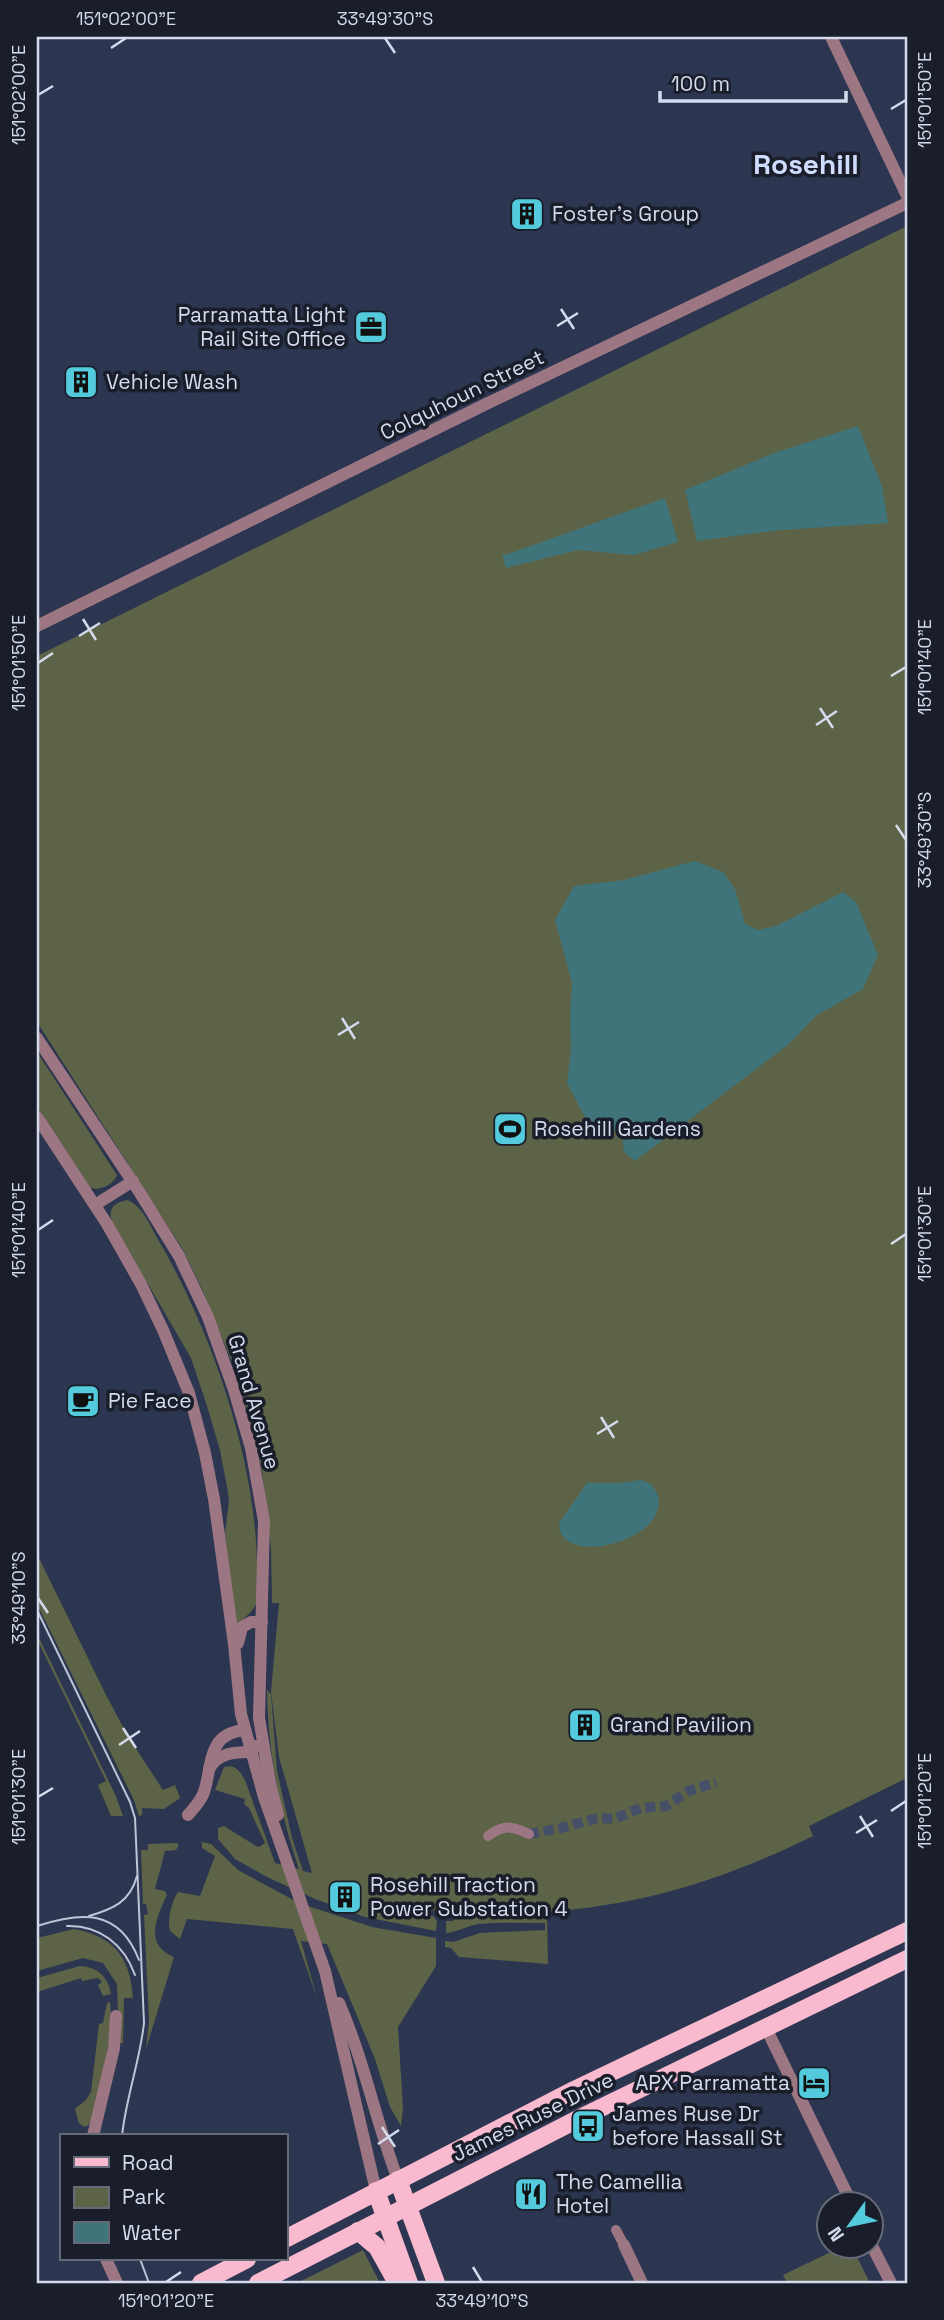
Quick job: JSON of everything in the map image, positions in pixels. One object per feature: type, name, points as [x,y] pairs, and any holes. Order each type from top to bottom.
[{"type":"main road","name":"James Ruse Drive","points":[[287,2238],[574,2090],[907,1931]]},
{"type":"main road","name":"James Ruse Drive","points":[[258,2283],[408,2205],[907,1959]]},
{"type":"main road","points":[[398,2180],[436,2283]]},
{"type":"main road","points":[[376,2191],[409,2283]]},
{"type":"main road","points":[[358,2231],[377,2247],[397,2283]]},
{"type":"main road","points":[[201,2283],[245,2260]]},
{"type":"street","points":[[831,37],[907,196]]},
{"type":"street","name":"Colquhoun Street","points":[[37,626],[474,410],[907,203]]},
{"type":"street","name":"Grand Avenue","points":[[37,1038],[133,1181],[185,1268],[208,1317],[238,1401],[251,1448],[264,1521],[259,1718],[289,1866]]},
{"type":"street","name":"Grand Avenue","points":[[37,1117],[95,1205],[141,1284],[189,1393],[214,1499],[245,1730],[270,1816],[325,1971],[349,2027],[398,2180]]},
{"type":"street","points":[[95,1205],[133,1181]]},
{"type":"street","points":[[238,1692],[240,1632],[248,1623],[262,1622]]},
{"type":"street","points":[[188,1815],[204,1794],[209,1770],[213,1751],[221,1738],[234,1731],[245,1730],[262,1738],[251,1752],[224,1755],[214,1761],[209,1770]]},
{"type":"street","points":[[488,1836],[498,1828],[514,1827],[528,1834]]},
{"type":"street","name":"Grand Avenue","points":[[325,1971],[376,2191]]},
{"type":"street","points":[[94,2134],[114,2048],[116,2016]]},
{"type":"street","points":[[766,2028],[845,2190]]},
{"type":"street","points":[[616,2230],[642,2283]]},
{"type":"street","points":[[106,2260],[117,2283]]},
{"type":"street","points":[[879,2260],[891,2283]]},
{"type":"green space","name":"Rosehill Gardens","points":[[907,226],[907,1778],[809,1826],[813,1836],[716,1877],[684,1888],[618,1903],[547,1912],[548,1964],[459,1957],[451,1948],[445,1947],[445,1941],[453,1942],[480,1933],[545,1930],[545,1923],[478,1924],[446,1933],[446,1921],[453,1921],[463,1910],[408,1911],[433,1916],[437,1921],[436,1931],[365,1917],[315,1899],[267,1877],[235,1859],[218,1839],[218,1828],[224,1826],[256,1846],[265,1843],[249,1808],[244,1804],[245,1799],[215,1790],[224,1767],[231,1766],[239,1771],[245,1780],[275,1863],[299,1869],[276,1780],[267,1690],[271,1694],[277,1771],[292,1838],[303,1871],[312,1873],[279,1757],[271,1692],[279,1603],[272,1603],[271,1548],[262,1471],[238,1377],[182,1248],[37,1022],[37,656]]},
{"type":"green space","points":[[37,1052],[117,1175],[106,1186],[90,1188],[37,1107]]},
{"type":"green space","points":[[127,1200],[146,1217],[196,1315],[213,1355],[239,1439],[254,1523],[258,1592],[254,1608],[237,1625],[225,1533],[229,1501],[220,1450],[191,1358],[112,1222],[113,1207]]},
{"type":"green space","points":[[37,1554],[129,1738],[163,1790],[175,1785],[180,1798],[164,1809],[142,1808],[142,1815],[139,1816],[134,1800],[37,1604]]},
{"type":"green space","points":[[37,1634],[115,1794],[123,1816],[111,1816],[98,1785],[106,1781],[37,1639]]},
{"type":"green space","points":[[202,1842],[211,1844],[238,1870],[299,1903],[372,1927],[436,1938],[436,1966],[398,2027],[403,2108],[401,2126],[390,2107],[375,2059],[327,1944],[301,1941],[317,1998],[293,1929],[187,1919],[180,1939],[170,1931],[170,1912],[178,1892],[200,1896],[215,1856],[202,1848]]},
{"type":"green space","points":[[148,1844],[179,1845],[176,1850],[165,1851],[155,1889],[165,1891],[167,1895],[156,1922],[156,1938],[165,1952],[174,1957],[146,2049],[149,2021],[144,1915],[148,1914],[146,1904],[143,1904],[141,1850],[148,1850]]},
{"type":"green space","points":[[74,1929],[101,1938],[119,1953],[125,1963],[132,1988],[133,2003],[132,1998],[124,1998],[123,2043],[119,2043],[117,1984],[103,1963],[83,1958],[37,1971],[37,1938]]},
{"type":"green space","points":[[80,1966],[92,1968],[101,1974],[111,1994],[103,1996],[98,1985],[102,1982],[98,1978],[82,1981],[81,1978],[37,1992],[37,1978]]},
{"type":"green space","points":[[110,2002],[112,2024],[97,2104],[89,2125],[84,2127],[79,2123],[75,2109],[91,2092],[99,2024],[103,2023],[107,2003]]},
{"type":"green space","points":[[363,2250],[380,2283],[297,2283]]},
{"type":"green space","points":[[814,2260],[858,2260],[870,2283],[787,2283],[783,2275]]},
{"type":"water","points":[[858,426],[882,486],[888,523],[780,530],[697,541],[685,490],[774,453]]},
{"type":"water","points":[[665,498],[678,542],[634,555],[578,550],[506,568],[502,555]]},
{"type":"water","points":[[695,861],[723,872],[735,889],[745,924],[758,930],[776,926],[843,892],[856,902],[878,955],[863,989],[817,1015],[789,1044],[635,1161],[624,1152],[622,1135],[609,1126],[587,1121],[567,1083],[571,1050],[572,983],[555,920],[574,886],[624,880]]},
{"type":"water","points":[[640,1480],[652,1485],[658,1497],[657,1513],[647,1526],[631,1537],[593,1547],[576,1545],[563,1537],[559,1523],[587,1483]]},
{"type":"tunnel","points":[[529,1834],[594,1819],[616,1818],[641,1808],[666,1806],[689,1791],[716,1782]]},
{"type":"tram line","points":[[37,1610],[130,1802],[135,1818],[144,2023],[122,2134]]},
{"type":"tram line","points":[[89,1916],[119,1903],[130,1892],[137,1876]]},
{"type":"tram line","points":[[37,1926],[69,1918],[97,1918],[121,1931],[131,1943],[139,1960]]},
{"type":"tram line","points":[[67,1926],[90,1929],[109,1938],[124,1954],[135,1975]]},
{"type":"tram line","points":[[140,2260],[149,2283]]},
{"type":"place","name":"Foster's Group","points":[[527,214]]},
{"type":"place","name":"Parramatta Light Rail Site Office","points":[[371,327]]},
{"type":"place","name":"Vehicle Wash","points":[[81,382]]},
{"type":"place","name":"Rosehill Gardens","points":[[510,1129]]},
{"type":"place","name":"Pie Face","points":[[83,1401]]},
{"type":"place","name":"Grand Pavilion","points":[[585,1725]]},
{"type":"place","name":"Rosehill Traction Power Substation 4","points":[[345,1897]]},
{"type":"place","name":"APX Parramatta","points":[[814,2083]]},
{"type":"place","name":"James Ruse Dr before Hassall St","points":[[588,2126]]},
{"type":"place","name":"The Camellia Hotel","points":[[531,2194]]},
{"type":"district","name":"Rosehill","points":[[806,164]]}]
